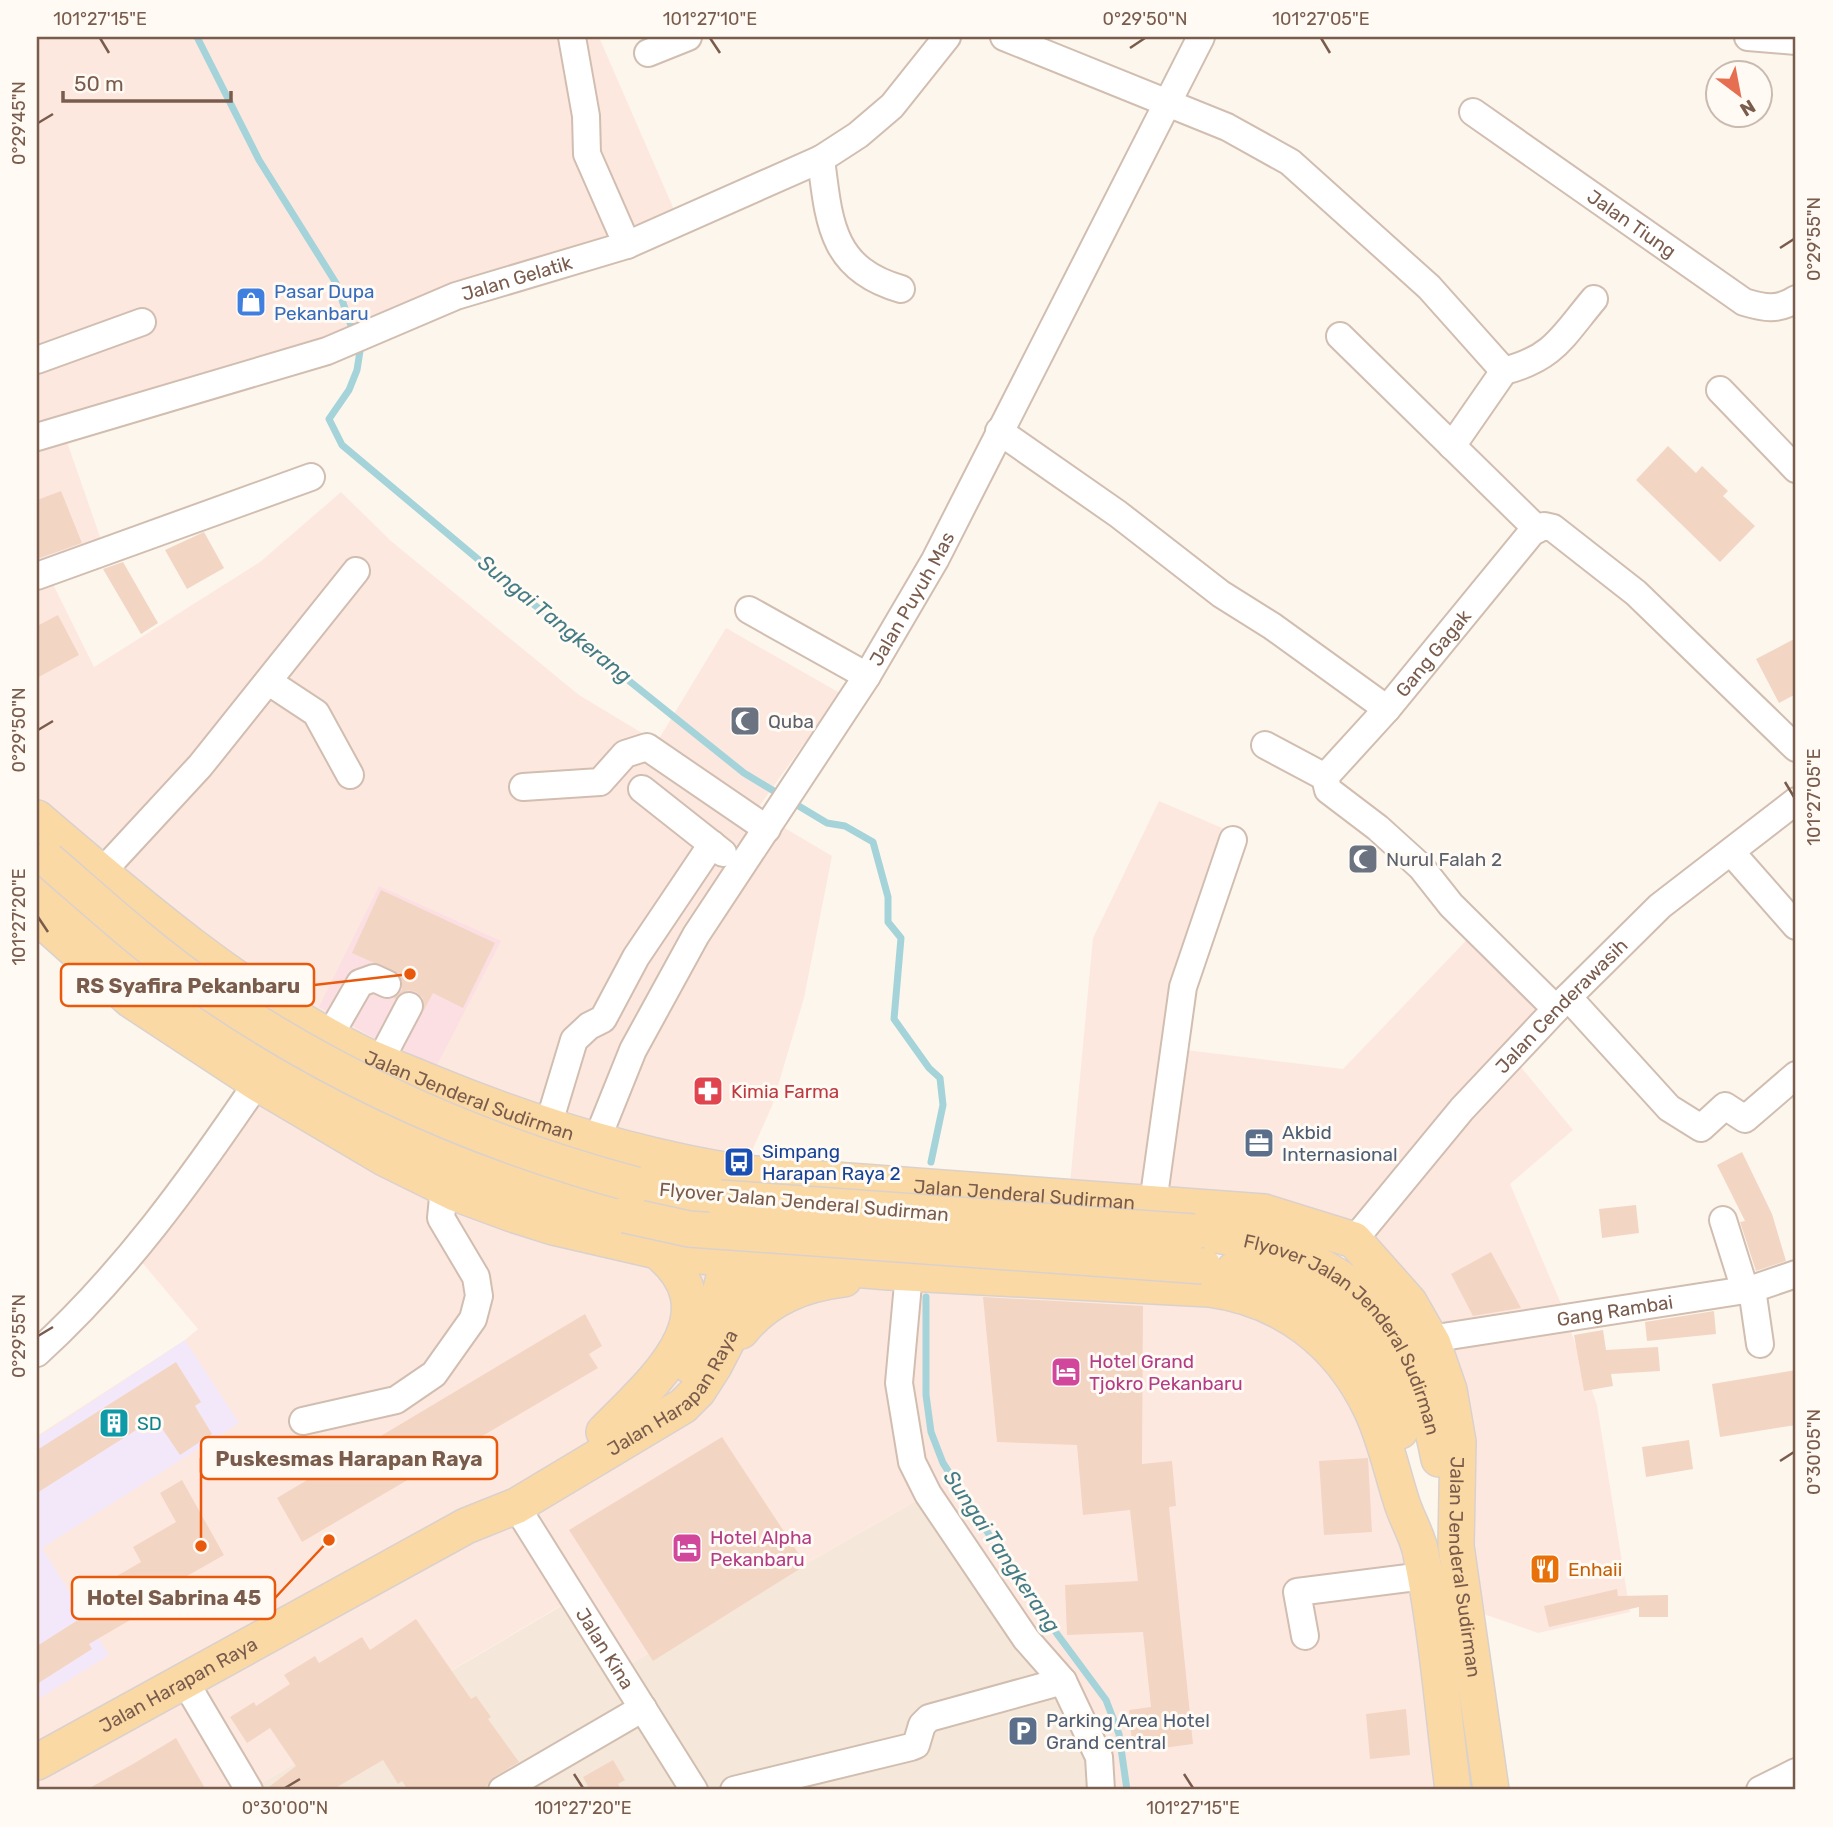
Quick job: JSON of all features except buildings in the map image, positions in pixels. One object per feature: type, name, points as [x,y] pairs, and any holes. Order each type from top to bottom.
[{"type":"main road","name":"Jalan Jenderal Sudirman","points":[[37,818],[101,873],[218,965],[330,1035],[380,1061],[483,1104],[596,1142],[683,1164],[742,1173],[1264,1212],[1354,1240],[1409,1302],[1430,1339],[1449,1390],[1458,1441],[1435,1543],[1453,1790]]},
{"type":"main road","name":"Flyover Jalan Jenderal Sudirman","points":[[41,863],[163,958],[232,1007],[278,1035],[397,1099],[514,1148],[578,1170],[636,1185],[720,1198],[1231,1236],[1269,1244],[1312,1261],[1351,1285],[1374,1305],[1405,1350],[1422,1391],[1434,1433],[1435,1543]]},
{"type":"main road","name":"Jalan Jenderal Sudirman","points":[[37,916],[131,1000],[257,1083],[384,1158],[444,1187],[512,1214],[565,1230],[657,1251],[899,1273],[1209,1289],[1257,1299],[1294,1318],[1318,1335],[1354,1378],[1435,1543],[1492,1790]]},
{"type":"main road","points":[[565,1230],[591,1222],[611,1224],[621,1220],[633,1204],[634,1183],[628,1174],[611,1163],[596,1142]]},
{"type":"main road","name":"Jalan Harapan Raya","points":[[466,1526],[507,1492],[604,1432],[662,1392],[691,1362],[702,1342],[728,1259],[742,1173]]},
{"type":"main road","name":"Jalan Harapan Raya","points":[[37,1762],[466,1526],[516,1506],[670,1416],[698,1391],[714,1366],[768,1262],[783,1177]]},
{"type":"main road","points":[[965,1275],[943,1256],[900,1252],[884,1247],[875,1232],[875,1224],[881,1210],[894,1202],[946,1204],[974,1192]]},
{"type":"main road","points":[[604,1432],[665,1370],[684,1330],[690,1306],[685,1279],[657,1251]]},
{"type":"main road","points":[[714,1366],[743,1327],[765,1306],[789,1292],[820,1282],[899,1273]]},
{"type":"street","points":[[572,37],[586,116],[587,153],[628,245]]},
{"type":"street","points":[[648,53],[688,37]]},
{"type":"street","name":"Jalan Gelatik","points":[[37,437],[327,351],[456,296],[628,245],[821,159],[878,120],[919,75],[947,37]]},
{"type":"street","points":[[1004,37],[1227,127],[1290,162],[1429,287],[1504,371]]},
{"type":"street","name":"Jalan Puyuh Mas","points":[[596,1142],[632,1050],[696,934],[867,676],[935,560],[1201,37]]},
{"type":"street","points":[[1748,37],[1796,41]]},
{"type":"street","name":"Jalan Tiung","points":[[1473,112],[1744,302],[1767,309],[1783,307],[1796,299]]},
{"type":"street","points":[[821,159],[827,207],[834,235],[843,252],[863,273],[879,283],[901,289]]},
{"type":"street","points":[[1452,446],[1504,371],[1532,364],[1543,357],[1594,299]]},
{"type":"street","points":[[37,360],[142,322]]},
{"type":"street","points":[[1340,336],[1537,529],[1544,526],[1553,528],[1636,593],[1796,748]]},
{"type":"street","points":[[1720,390],[1796,469]]},
{"type":"street","name":"Gang Gagak","points":[[999,431],[1118,514],[1221,594],[1272,626],[1387,709],[1537,529]]},
{"type":"street","points":[[37,576],[312,477]]},
{"type":"street","points":[[101,873],[200,766],[356,571]]},
{"type":"street","points":[[749,610],[867,676]]},
{"type":"street","points":[[268,682],[316,713],[350,775]]},
{"type":"street","points":[[1325,777],[1387,709]]},
{"type":"street","points":[[1265,745],[1325,777],[1328,790],[1378,828],[1420,867],[1451,905],[1562,1003],[1669,1108],[1701,1128],[1725,1106],[1745,1119],[1796,1076]]},
{"type":"street","points":[[523,787],[595,784],[604,780],[625,754],[647,747],[772,821]]},
{"type":"street","points":[[642,789],[741,867]]},
{"type":"street","name":"Jalan Cenderawasih","points":[[1354,1240],[1462,1109],[1562,1003],[1660,906],[1796,801]]},
{"type":"street","points":[[1153,1203],[1183,987],[1233,841]]},
{"type":"street","points":[[548,1126],[574,1040],[589,1026],[603,1019],[636,957],[712,844]]},
{"type":"street","points":[[1731,852],[1796,926]]},
{"type":"street","points":[[330,1035],[360,983],[374,978],[387,984]]},
{"type":"street","points":[[380,1061],[409,1006]]},
{"type":"street","points":[[37,1353],[64,1328],[128,1258],[201,1165],[257,1083]]},
{"type":"street","points":[[303,1421],[396,1400],[434,1374],[473,1319],[479,1296],[476,1277],[441,1218],[444,1187]]},
{"type":"street","points":[[1723,1220],[1748,1290],[1760,1344]]},
{"type":"street","points":[[899,1273],[899,1383],[912,1462],[928,1494],[1026,1639],[1063,1681],[1099,1757],[1101,1790]]},
{"type":"street","name":"Gang Rambai","points":[[1430,1339],[1794,1283]]},
{"type":"street","name":"Jalan Kina","points":[[516,1506],[694,1790]]},
{"type":"street","points":[[1305,1636],[1297,1592],[1435,1543]]},
{"type":"street","points":[[184,1680],[248,1790]]},
{"type":"street","points":[[734,1790],[911,1747],[916,1745],[922,1726],[929,1718],[1063,1681]]},
{"type":"street","points":[[502,1790],[643,1708]]},
{"type":"street","points":[[1760,1790],[1796,1772]]},
{"type":"shaded area","points":[[37,37],[599,37],[682,228],[66,439],[105,551],[47,572],[94,667],[260,562],[341,492],[391,541],[579,695],[657,742],[726,628],[840,693],[756,811],[832,856],[804,998],[772,1106],[747,1162],[552,1114],[364,1040],[252,972],[131,881],[37,800]]},
{"type":"shaded area","points":[[1159,801],[1248,839],[1193,985],[1186,1050],[1343,1069],[1481,925],[1559,1006],[1520,1066],[1573,1130],[1510,1184],[1562,1306],[1597,1405],[1630,1612],[1538,1633],[1475,1611],[1468,1545],[1361,1230],[1070,1184],[1093,938]]},
{"type":"shaded area","points":[[379,886],[501,941],[437,1065],[381,1042],[319,1007]]},
{"type":"shaded area","points":[[258,1102],[376,1172],[767,1271],[1264,1310],[1347,1383],[1413,1554],[1436,1790],[1114,1790],[1112,1754],[1074,1674],[1036,1631],[940,1487],[609,1676],[560,1606],[250,1790],[37,1790],[37,1436],[198,1329],[140,1260]]},
{"type":"shaded area","points":[[185,1340],[239,1423],[42,1548],[109,1655],[37,1700],[37,1438]]},
{"type":"shaded area","points":[[940,1487],[1036,1631],[1074,1674],[1112,1754],[1114,1790],[250,1790],[561,1606],[609,1676]]},
{"type":"waterway","name":"Sungai Tangkerang","points":[[197,37],[259,160],[336,283],[360,351],[357,370],[349,390],[329,419],[342,445],[492,571],[744,773],[827,823],[845,826],[873,842],[888,897],[888,922],[901,938],[894,1019],[929,1068],[940,1078],[943,1105],[931,1162]]},
{"type":"waterway","name":"Sungai Tangkerang","points":[[926,1297],[926,1395],[931,1432],[943,1463],[1026,1592],[1106,1700],[1119,1734],[1127,1790]]},
{"type":"place","name":"Pasar Dupa Pekanbaru","points":[[251,302]]},
{"type":"place","name":"Quba","points":[[745,721]]},
{"type":"place","name":"Nurul Falah 2","points":[[1363,859]]},
{"type":"place","name":"RS Syafira Pekanbaru","points":[[410,974]]},
{"type":"place","name":"Kimia Farma","points":[[708,1091]]},
{"type":"place","name":"Akbid Internasional","points":[[1259,1143]]},
{"type":"place","name":"Simpang Harapan Raya 2","points":[[739,1162]]},
{"type":"place","name":"Hotel Grand Tjokro Pekanbaru","points":[[1066,1372]]},
{"type":"place","name":"SD","points":[[114,1423]]},
{"type":"place","name":"Hotel Sabrina 45","points":[[329,1540]]},
{"type":"place","name":"Puskesmas Harapan Raya","points":[[201,1546]]},
{"type":"place","name":"Hotel Alpha Pekanbaru","points":[[687,1548]]},
{"type":"place","name":"Enhaii","points":[[1545,1569]]},
{"type":"place","name":"Parking Area Hotel Grand central","points":[[1023,1731]]}]
